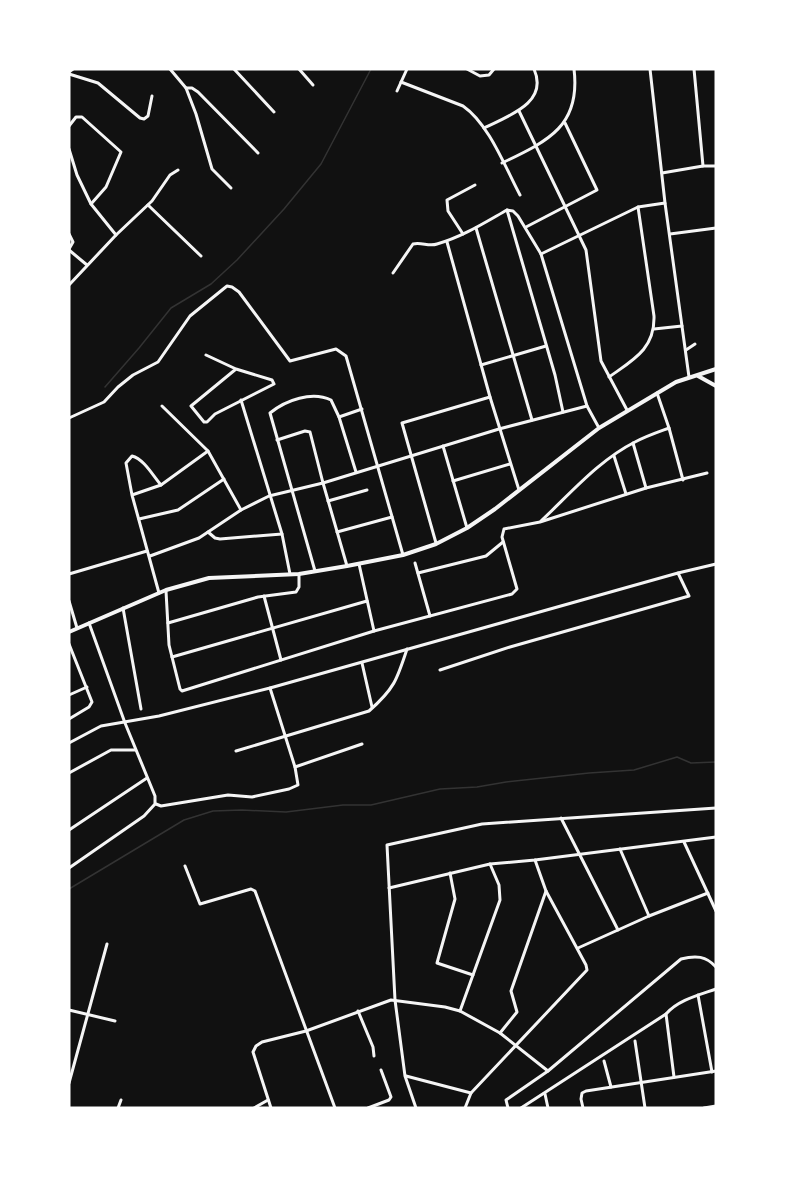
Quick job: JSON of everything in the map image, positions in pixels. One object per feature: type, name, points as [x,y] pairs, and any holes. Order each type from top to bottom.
[{"type":"street","points":[[73,69],[69,73],[98,83],[140,118],[144,119],[148,116],[152,96]]},
{"type":"street","points":[[170,69],[186,88],[212,169],[231,188]]},
{"type":"street","points":[[234,69],[274,112]]},
{"type":"street","points":[[300,69],[313,85]]},
{"type":"street","points":[[397,91],[407,69]]},
{"type":"street","points":[[467,69],[480,76],[489,75],[494,69]]},
{"type":"street","points":[[484,128],[519,111],[530,102],[538,83],[534,69]]},
{"type":"street","points":[[502,163],[536,147],[565,123],[577,88],[574,69]]},
{"type":"street","points":[[650,69],[665,203],[689,377]]},
{"type":"street","points":[[694,69],[703,166]]},
{"type":"street","points":[[401,82],[463,106],[470,111],[484,128],[520,195]]},
{"type":"street","points":[[186,88],[192,88],[198,92],[258,153]]},
{"type":"street","points":[[519,111],[567,206],[586,250],[601,361],[627,410]]},
{"type":"street","points":[[69,126],[76,117],[82,117],[121,152],[108,183],[91,204]]},
{"type":"street","points":[[526,227],[597,190],[565,123]]},
{"type":"street","points":[[69,149],[77,175],[91,204],[116,235]]},
{"type":"street","points":[[662,173],[716,166]]},
{"type":"street","points":[[69,285],[148,205],[170,175],[178,170]]},
{"type":"street","points":[[463,234],[448,211],[447,200],[475,185]]},
{"type":"street","points":[[541,254],[638,207],[665,203]]},
{"type":"street","points":[[148,205],[201,256]]},
{"type":"street","points":[[609,377],[637,357],[647,346],[654,329],[638,207]]},
{"type":"street","points":[[507,210],[563,412]]},
{"type":"street","points":[[393,273],[414,244],[434,246],[476,228],[507,210],[513,211],[526,227],[541,254],[587,406],[599,428]]},
{"type":"street","points":[[476,228],[532,420]]},
{"type":"street","points":[[670,234],[716,228]]},
{"type":"street","points":[[69,234],[73,242],[69,249],[87,266]]},
{"type":"street","points":[[447,241],[499,429],[519,490]]},
{"type":"street","points":[[69,418],[104,402],[133,375],[158,362],[190,316],[226,286],[232,287],[239,292],[290,361],[331,349],[344,353],[403,555]]},
{"type":"street","points":[[654,329],[688,328]]},
{"type":"street","points":[[686,350],[694,344]]},
{"type":"street","points":[[481,365],[546,346]]},
{"type":"street","points":[[206,355],[236,369],[274,382],[270,387],[215,414],[206,423],[191,406],[236,369]]},
{"type":"street","points":[[69,632],[166,590],[209,578],[299,574],[403,555],[436,544],[467,528],[599,428],[627,410],[689,377],[716,369]]},
{"type":"street","points":[[697,375],[716,386]]},
{"type":"street","points":[[657,393],[683,480]]},
{"type":"street","points":[[436,544],[402,423],[490,397]]},
{"type":"street","points":[[315,571],[270,413],[301,398],[331,400],[339,417],[356,472]]},
{"type":"street","points":[[241,400],[282,534],[290,574]]},
{"type":"street","points":[[162,406],[208,451],[241,510]]},
{"type":"street","points":[[150,556],[199,538],[241,510],[269,496],[323,483],[499,429],[587,406]]},
{"type":"street","points":[[339,417],[362,409]]},
{"type":"street","points":[[540,522],[593,472],[633,442],[669,428]]},
{"type":"street","points":[[277,440],[305,431],[310,432],[347,566]]},
{"type":"street","points":[[633,442],[646,488]]},
{"type":"street","points":[[443,446],[467,528]]},
{"type":"street","points":[[132,495],[161,485],[208,451]]},
{"type":"street","points":[[159,593],[132,495],[126,463],[132,456],[136,457],[161,485]]},
{"type":"street","points":[[614,456],[626,495]]},
{"type":"street","points":[[453,482],[510,464]]},
{"type":"street","points":[[166,590],[172,657],[182,691],[374,631],[516,591],[502,537],[504,529],[540,522],[646,488],[707,473]]},
{"type":"street","points":[[139,519],[178,510],[224,479]]},
{"type":"street","points":[[328,501],[367,490]]},
{"type":"street","points":[[337,531],[392,517]]},
{"type":"street","points":[[208,532],[220,539],[282,534]]},
{"type":"street","points":[[418,573],[486,556],[503,542]]},
{"type":"street","points":[[69,574],[147,551]]},
{"type":"street","points":[[415,563],[430,616]]},
{"type":"street","points":[[358,564],[374,631]]},
{"type":"street","points":[[69,743],[101,726],[125,723],[270,688],[716,564]]},
{"type":"street","points":[[440,670],[510,647],[689,596],[678,573]]},
{"type":"street","points":[[168,623],[264,596],[296,592],[299,587],[299,574]]},
{"type":"street","points":[[264,596],[280,660]]},
{"type":"street","points":[[69,601],[77,628]]},
{"type":"street","points":[[172,657],[367,601]]},
{"type":"street","points":[[123,608],[141,709]]},
{"type":"street","points":[[69,868],[144,816],[155,804],[154,796],[89,623]]},
{"type":"street","points":[[69,644],[92,699],[91,704],[69,719]]},
{"type":"street","points":[[236,751],[369,711],[390,692],[396,682],[407,649]]},
{"type":"street","points":[[69,659],[74,657]]},
{"type":"street","points":[[362,662],[372,707]]},
{"type":"street","points":[[69,695],[87,687]]},
{"type":"street","points":[[155,804],[160,806],[228,795],[252,796],[298,785],[295,768],[270,688]]},
{"type":"street","points":[[295,768],[363,744]]},
{"type":"street","points":[[69,773],[111,750],[135,750]]},
{"type":"street","points":[[69,830],[147,778]]},
{"type":"street","points":[[416,1108],[405,1076],[395,1000],[387,844],[468,825],[716,808]]},
{"type":"street","points":[[561,818],[618,930]]},
{"type":"street","points":[[389,888],[490,864],[716,837]]},
{"type":"street","points":[[684,841],[716,911]]},
{"type":"street","points":[[620,849],[650,916]]},
{"type":"street","points":[[465,1108],[471,1093],[587,970],[578,948],[546,891],[535,860]]},
{"type":"street","points":[[460,1011],[500,900],[499,885],[490,864]]},
{"type":"street","points":[[185,866],[200,904],[251,889],[255,891],[335,1108]]},
{"type":"street","points":[[450,873],[454,899],[437,963],[473,975]]},
{"type":"street","points":[[500,1033],[517,1012],[511,991],[546,891]]},
{"type":"street","points":[[578,948],[708,893]]},
{"type":"street","points":[[69,1083],[107,944]]},
{"type":"street","points":[[508,1108],[506,1100],[548,1071],[681,959],[704,957],[716,967]]},
{"type":"street","points":[[521,1108],[671,1009],[716,989]]},
{"type":"street","points":[[583,1108],[582,1093],[714,1072],[698,996]]},
{"type":"street","points":[[271,1108],[253,1053],[256,1046],[262,1042],[306,1031],[386,1001],[395,1000],[460,1011],[500,1033],[548,1071]]},
{"type":"street","points":[[69,1010],[115,1021]]},
{"type":"street","points":[[358,1011],[373,1047],[374,1056]]},
{"type":"street","points":[[666,1014],[674,1077]]},
{"type":"street","points":[[635,1041],[645,1108]]},
{"type":"street","points":[[604,1061],[611,1087]]},
{"type":"street","points":[[368,1108],[389,1100],[391,1097],[381,1070]]},
{"type":"street","points":[[405,1076],[471,1093]]},
{"type":"street","points":[[544,1094],[548,1108]]},
{"type":"street","points":[[118,1108],[121,1100]]},
{"type":"street","points":[[254,1108],[268,1100]]},
{"type":"street","points":[[704,1108],[716,1106]]},
{"type":"waterway","points":[[105,387],[171,308],[211,284],[237,260],[284,209],[321,164],[371,69]]},
{"type":"waterway","points":[[69,889],[184,820],[213,811],[286,812],[343,805],[371,805],[440,789],[634,770],[677,757],[691,763],[716,762]]}]
